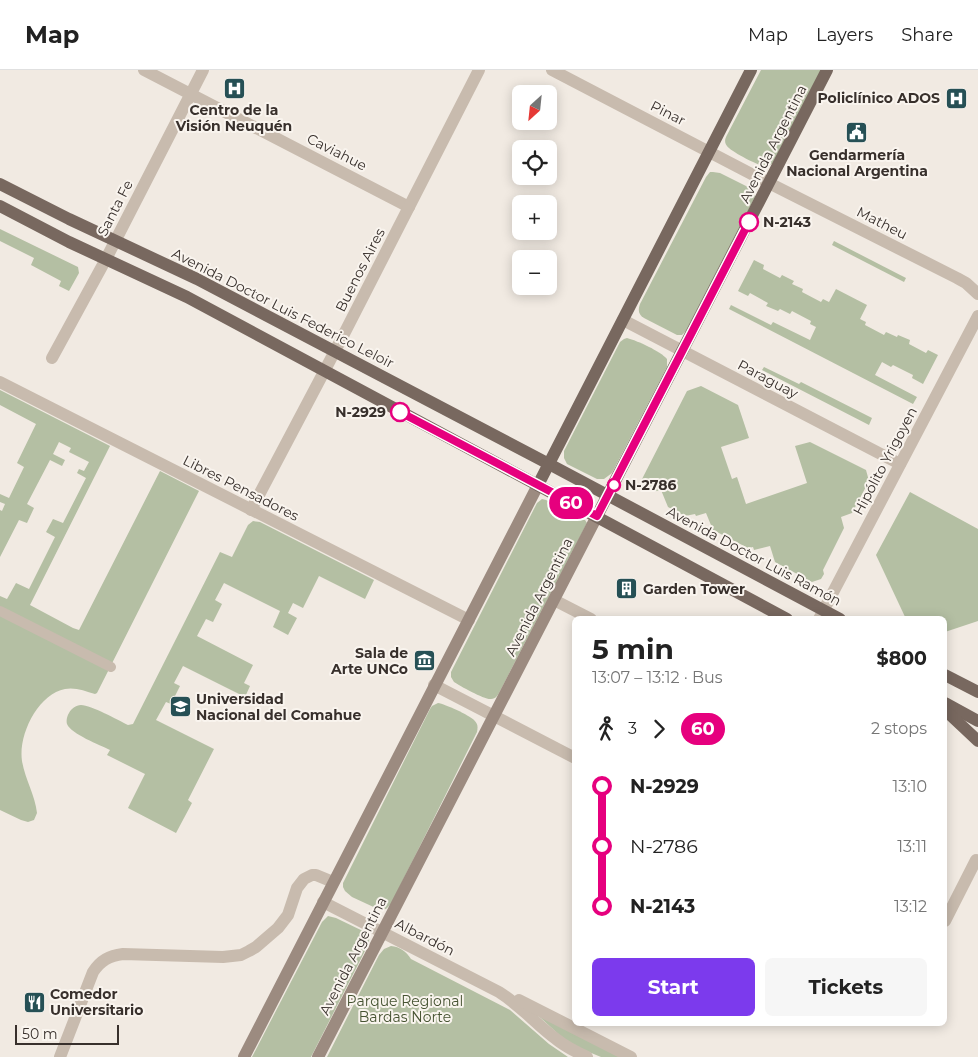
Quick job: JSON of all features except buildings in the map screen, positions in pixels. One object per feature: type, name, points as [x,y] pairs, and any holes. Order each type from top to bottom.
[{"type":"main road","points":[[244,1057],[751,70]]},
{"type":"main road","name":"Avenida Argentina","points":[[318,1057],[827,70]]},
{"type":"main road","name":"Avenida Doctor Luis Federico Leloir","points":[[0,184],[69,219],[197,279],[549,464]]},
{"type":"main road","points":[[0,206],[69,242],[187,297],[781,616]]},
{"type":"main road","name":"Avenida Doctor Luis Ramón","points":[[549,464],[821,614]]},
{"type":"main road","points":[[947,675],[978,692]]},
{"type":"main road","points":[[947,705],[978,721]]},
{"type":"main road","points":[[947,712],[978,741]]},
{"type":"street","name":"Caviahue","points":[[144,70],[409,207]]},
{"type":"street","name":"Santa Fe","points":[[52,358],[106,259],[203,70]]},
{"type":"street","name":"Buenos Aires","points":[[251,510],[479,70]]},
{"type":"street","name":"Pinar","points":[[552,70],[769,183]]},
{"type":"street","name":"Matheu","points":[[769,183],[957,278],[978,294]]},
{"type":"street","name":"Hipólito Yrigoyen","points":[[821,614],[978,316]]},
{"type":"street","name":"Paraguay","points":[[622,320],[900,464]]},
{"type":"street","name":"Libres Pensadores","points":[[0,382],[469,620]]},
{"type":"street","points":[[554,600],[585,616]]},
{"type":"street","points":[[0,611],[111,666]]},
{"type":"street","points":[[434,685],[572,756]]},
{"type":"street","points":[[947,917],[976,860]]},
{"type":"street","points":[[60,1057],[93,972],[102,961],[115,955],[123,954],[223,957],[241,954],[256,947],[278,928],[288,915],[297,888],[304,879],[312,875],[333,882]]},
{"type":"street","name":"Albardón","points":[[323,902],[631,1057]]},
{"type":"street","name":"Albardón","points":[[487,986],[516,1004],[557,1040],[587,1057]]},
{"type":"green space","points":[[761,70],[821,70],[773,163],[767,166],[739,155],[729,148],[725,142]]},
{"type":"green space","points":[[710,172],[720,173],[750,188],[755,197],[686,331],[682,335],[677,335],[644,318],[639,308]]},
{"type":"green space","points":[[0,229],[78,267],[79,273],[69,291],[59,286],[61,281],[31,265],[34,258],[0,241]]},
{"type":"green space","points":[[834,241],[906,278],[904,282],[832,245]]},
{"type":"green space","points":[[754,260],[764,265],[763,269],[780,278],[782,275],[794,281],[792,284],[803,289],[802,292],[821,302],[823,299],[829,302],[836,289],[867,305],[860,319],[866,322],[865,325],[884,335],[886,332],[897,337],[898,335],[910,340],[909,344],[926,353],[928,350],[938,355],[923,384],[912,378],[913,375],[882,362],[875,375],[917,397],[913,404],[729,309],[731,305],[771,325],[773,322],[810,340],[816,327],[810,324],[811,321],[792,311],[790,314],[780,309],[778,311],[766,306],[768,303],[750,293],[748,296],[738,291]]},
{"type":"green space","points":[[627,338],[637,341],[664,356],[667,359],[667,367],[612,473],[604,479],[597,479],[567,464],[564,458],[564,451],[620,342]]},
{"type":"green space","points":[[764,367],[799,384],[801,382],[872,418],[869,425],[762,370]]},
{"type":"green space","points":[[701,386],[738,405],[749,438],[721,447],[732,479],[737,477],[746,504],[807,483],[795,446],[810,442],[866,470],[869,481],[852,513],[841,517],[844,528],[823,570],[824,574],[821,579],[812,582],[775,562],[770,546],[754,550],[753,547],[748,548],[713,530],[706,513],[696,516],[695,514],[685,516],[668,507],[661,490],[645,492],[641,481],[687,391]]},
{"type":"green space","points":[[0,390],[110,446],[30,605],[73,628],[79,630],[160,471],[199,491],[97,693],[72,689],[55,692],[38,707],[32,717],[23,739],[22,751],[23,768],[37,813],[34,820],[28,822],[0,810],[0,596],[7,599],[16,583],[29,589],[55,537],[46,532],[53,519],[63,523],[86,478],[77,473],[79,469],[84,471],[89,462],[69,452],[71,448],[59,442],[53,454],[65,460],[62,466],[50,460],[27,504],[34,508],[27,523],[19,520],[0,557],[0,510],[2,511],[5,504],[0,502],[0,494],[9,498],[24,467],[17,463],[36,424],[0,405]]},
{"type":"green space","points":[[910,492],[978,529],[978,621],[947,631],[947,616],[905,616],[876,555]]},
{"type":"green space","points":[[542,499],[585,520],[587,523],[497,696],[488,699],[454,682],[451,672],[537,503]]},
{"type":"green space","points":[[253,521],[260,522],[374,580],[365,599],[319,576],[303,608],[293,603],[288,613],[297,618],[288,635],[273,627],[280,611],[224,583],[215,600],[222,604],[213,622],[206,619],[197,636],[253,665],[244,683],[250,686],[245,697],[183,666],[174,683],[180,686],[171,704],[166,702],[156,720],[214,749],[188,800],[192,803],[176,833],[128,808],[145,774],[107,755],[110,750],[74,732],[67,724],[67,717],[72,709],[81,705],[98,710],[128,725],[133,724],[220,552],[232,557],[248,525]]},
{"type":"green space","points":[[438,703],[471,718],[477,724],[477,732],[391,904],[386,909],[380,910],[352,897],[345,891],[343,883],[430,709]]},
{"type":"green space","points":[[328,916],[367,933],[369,941],[311,1057],[252,1057],[322,922]]},
{"type":"green space","name":"Parque Regional Bardas Norte","points":[[391,946],[400,948],[411,959],[510,1010],[549,1044],[568,1057],[327,1057],[379,955],[384,949]]},
{"type":"green space","points":[[532,1010],[625,1057],[601,1057],[567,1042]]},
{"type":"bus line","name":"60","points":[[400,412],[597,516],[749,222]]},
{"type":"place","name":"Centro de la Visión Neuquén","points":[[234,88]]},
{"type":"place","name":"Policlínico ADOS","points":[[956,98]]},
{"type":"place","name":"Gendarmería Nacional Argentina","points":[[857,132]]},
{"type":"place","name":"N-2143","points":[[749,222]]},
{"type":"place","name":"N-2929","points":[[400,412]]},
{"type":"place","name":"N-2786","points":[[614,485]]},
{"type":"place","name":"Garden Tower","points":[[627,589]]},
{"type":"place","name":"Sala de Arte UNCo","points":[[424,661]]},
{"type":"place","name":"Universidad Nacional del Comahue","points":[[180,707]]},
{"type":"place","name":"Comedor Universitario","points":[[34,1002]]}]
